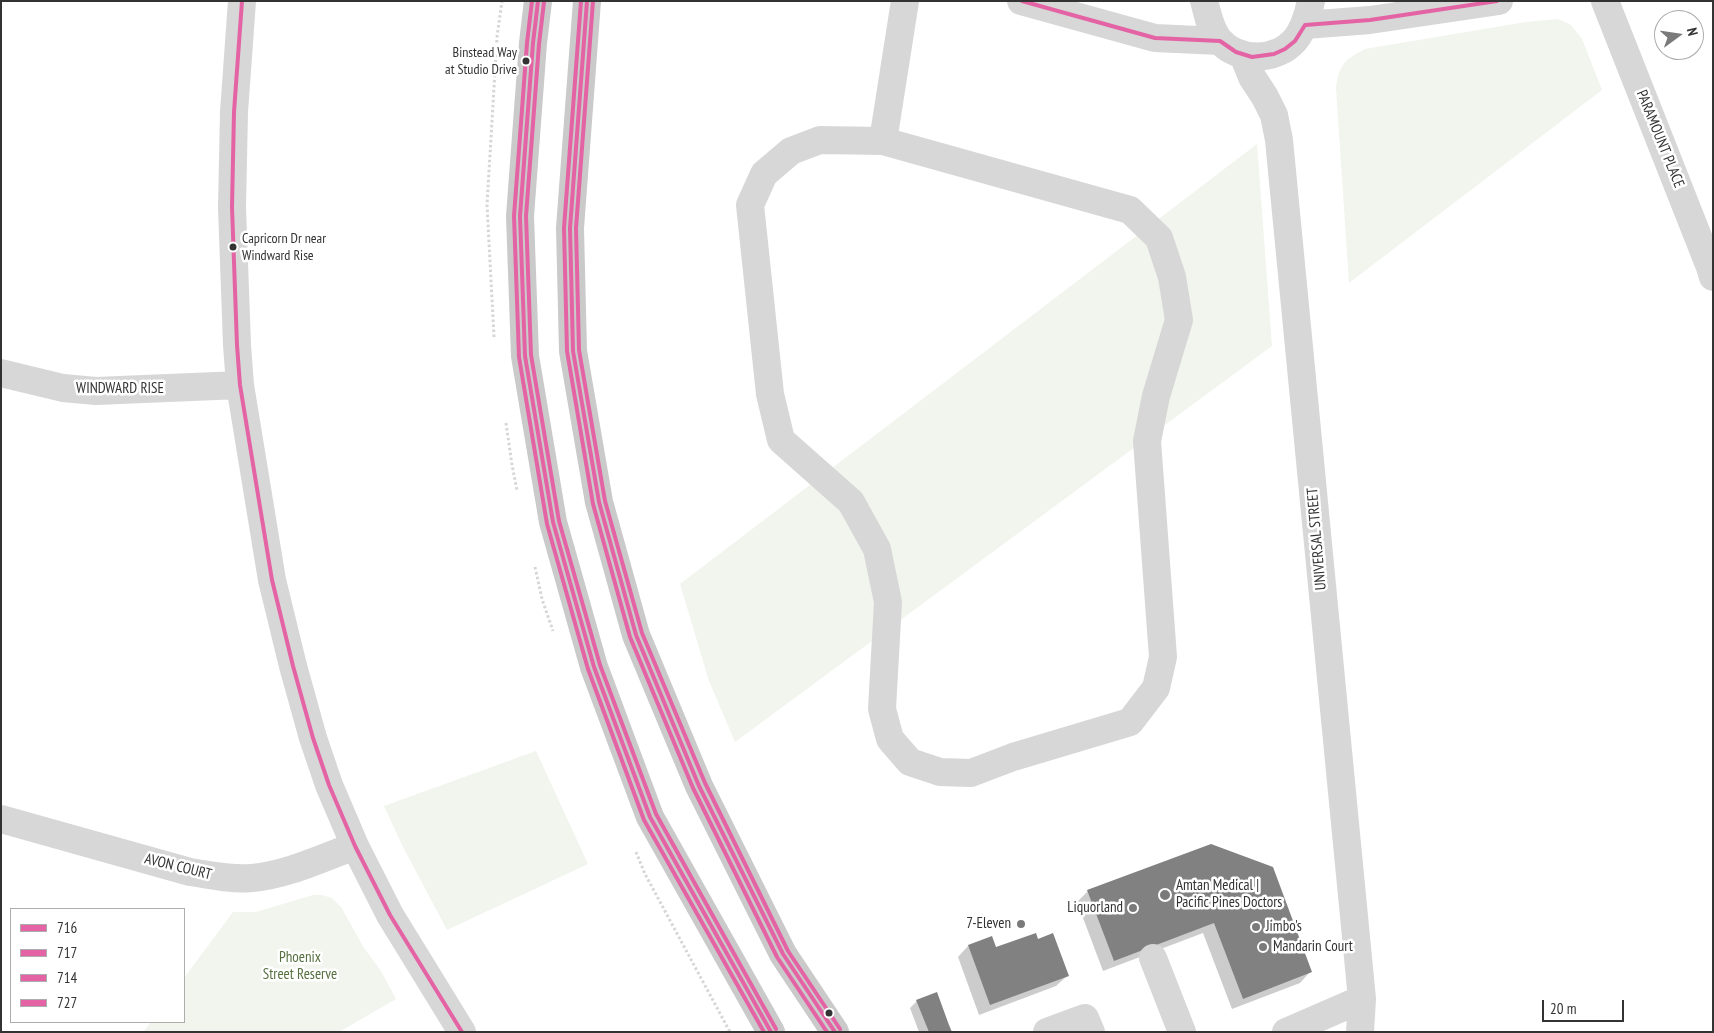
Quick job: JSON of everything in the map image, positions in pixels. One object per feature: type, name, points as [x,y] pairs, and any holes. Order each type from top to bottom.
[{"type":"main road","points":[[538,1],[520,216],[525,356],[553,522],[594,667],[650,817],[771,1032]]},
{"type":"main road","points":[[587,1],[570,228],[573,350],[599,502],[636,635],[699,786],[783,954],[835,1032]]},
{"type":"street","points":[[242,1],[234,112],[232,207],[237,345],[240,385],[272,580],[313,738],[329,785],[355,846],[390,915],[462,1032]]},
{"type":"street","points":[[883,141],[905,1]]},
{"type":"street","points":[[1021,1],[1155,38],[1220,41]]},
{"type":"street","points":[[1204,1],[1211,29],[1220,41],[1229,49],[1243,55],[1261,57],[1285,49],[1295,40],[1308,13],[1370,20],[1499,1]]},
{"type":"street","name":"PARAMOUNT PLACE","points":[[1605,1],[1712,270]]},
{"type":"street","name":"UNIVERSAL STREET","points":[[1243,55],[1252,77],[1274,115],[1279,140],[1362,999],[1360,1032]]},
{"type":"street","points":[[820,140],[883,141],[1130,210],[1159,238],[1172,277],[1179,320],[1156,396],[1147,441],[1163,657],[1156,688],[1130,722],[1013,757],[971,772],[940,772],[910,762],[890,739],[882,709],[888,602],[877,549],[851,502],[781,440],[770,394],[750,205],[764,174],[792,151],[820,140]]},
{"type":"street","name":"WINDWARD RISE","points":[[1,373],[63,388],[96,392],[240,385]]},
{"type":"street","name":"AVON COURT","points":[[1,819],[190,872],[222,877],[252,878],[288,870],[355,846]]},
{"type":"street","points":[[1153,958],[1182,1032]]},
{"type":"street","points":[[1286,1032],[1362,999]]},
{"type":"street","points":[[1047,1032],[1085,1018],[1091,1032]]},
{"type":"green space","points":[[1558,19],[1571,25],[1582,39],[1602,90],[1349,283],[1336,88],[1341,68],[1347,60],[1365,49],[1526,22]]},
{"type":"green space","points":[[1257,144],[1272,346],[735,742],[709,681],[680,584]]},
{"type":"green space","points":[[536,751],[588,864],[447,930],[402,845],[384,806]]},
{"type":"green space","name":"Phoenix Street Reserve","points":[[313,895],[332,898],[341,907],[396,999],[339,1032],[143,1032],[150,1023],[185,1023],[185,977],[233,912],[256,912]]},
{"type":"building","points":[[1211,844],[1273,867],[1312,972],[1243,999],[1214,923],[1114,961],[1087,890]]},
{"type":"building","points":[[1036,933],[1038,939],[1053,933],[1069,976],[990,1005],[968,945],[992,936],[996,947]]},
{"type":"building","points":[[937,992],[952,1032],[929,1032],[916,1000]]},
{"type":"transit line","name":"727","points":[[242,1],[234,112],[232,207],[237,345],[240,385],[272,580],[313,738],[329,785],[355,846],[390,915],[462,1032]]},
{"type":"transit line","name":"717","points":[[532,1],[514,216],[519,357],[547,524],[588,669],[644,820],[764,1032]]},
{"type":"transit line","name":"716","points":[[538,1],[520,216],[525,356],[553,522],[594,667],[650,817],[771,1032]]},
{"type":"transit line","name":"717","points":[[581,1],[564,228],[567,351],[593,504],[630,637],[693,788],[777,957],[827,1032]]},
{"type":"transit line","name":"716","points":[[587,1],[570,228],[573,351],[599,502],[636,635],[699,786],[783,954],[835,1032]]},
{"type":"transit line","name":"714","points":[[593,1],[576,228],[579,350],[605,501],[642,633],[705,783],[788,951],[840,1029]]},
{"type":"transit line","name":"716","points":[[1022,1],[1155,38],[1220,41],[1236,52],[1252,57],[1274,54],[1285,49],[1295,41],[1305,25],[1370,20],[1497,1]]},
{"type":"transit line","name":"714","points":[[544,2],[526,216],[531,355],[559,521],[600,665],[656,814],[776,1029]]},
{"type":"place","name":"Binstead Way at Studio Drive","points":[[526,61]]},
{"type":"place","name":"Capricorn Dr near Windward Rise","points":[[233,247]]},
{"type":"place","name":"Amtan Medical | Pacific Pines Doctors","points":[[1165,895]]},
{"type":"place","name":"Liquorland","points":[[1133,908]]},
{"type":"place","name":"7-Eleven","points":[[1021,924]]},
{"type":"place","name":"Jimbo's","points":[[1256,927]]},
{"type":"place","name":"Mandarin Court","points":[[1263,947]]}]
